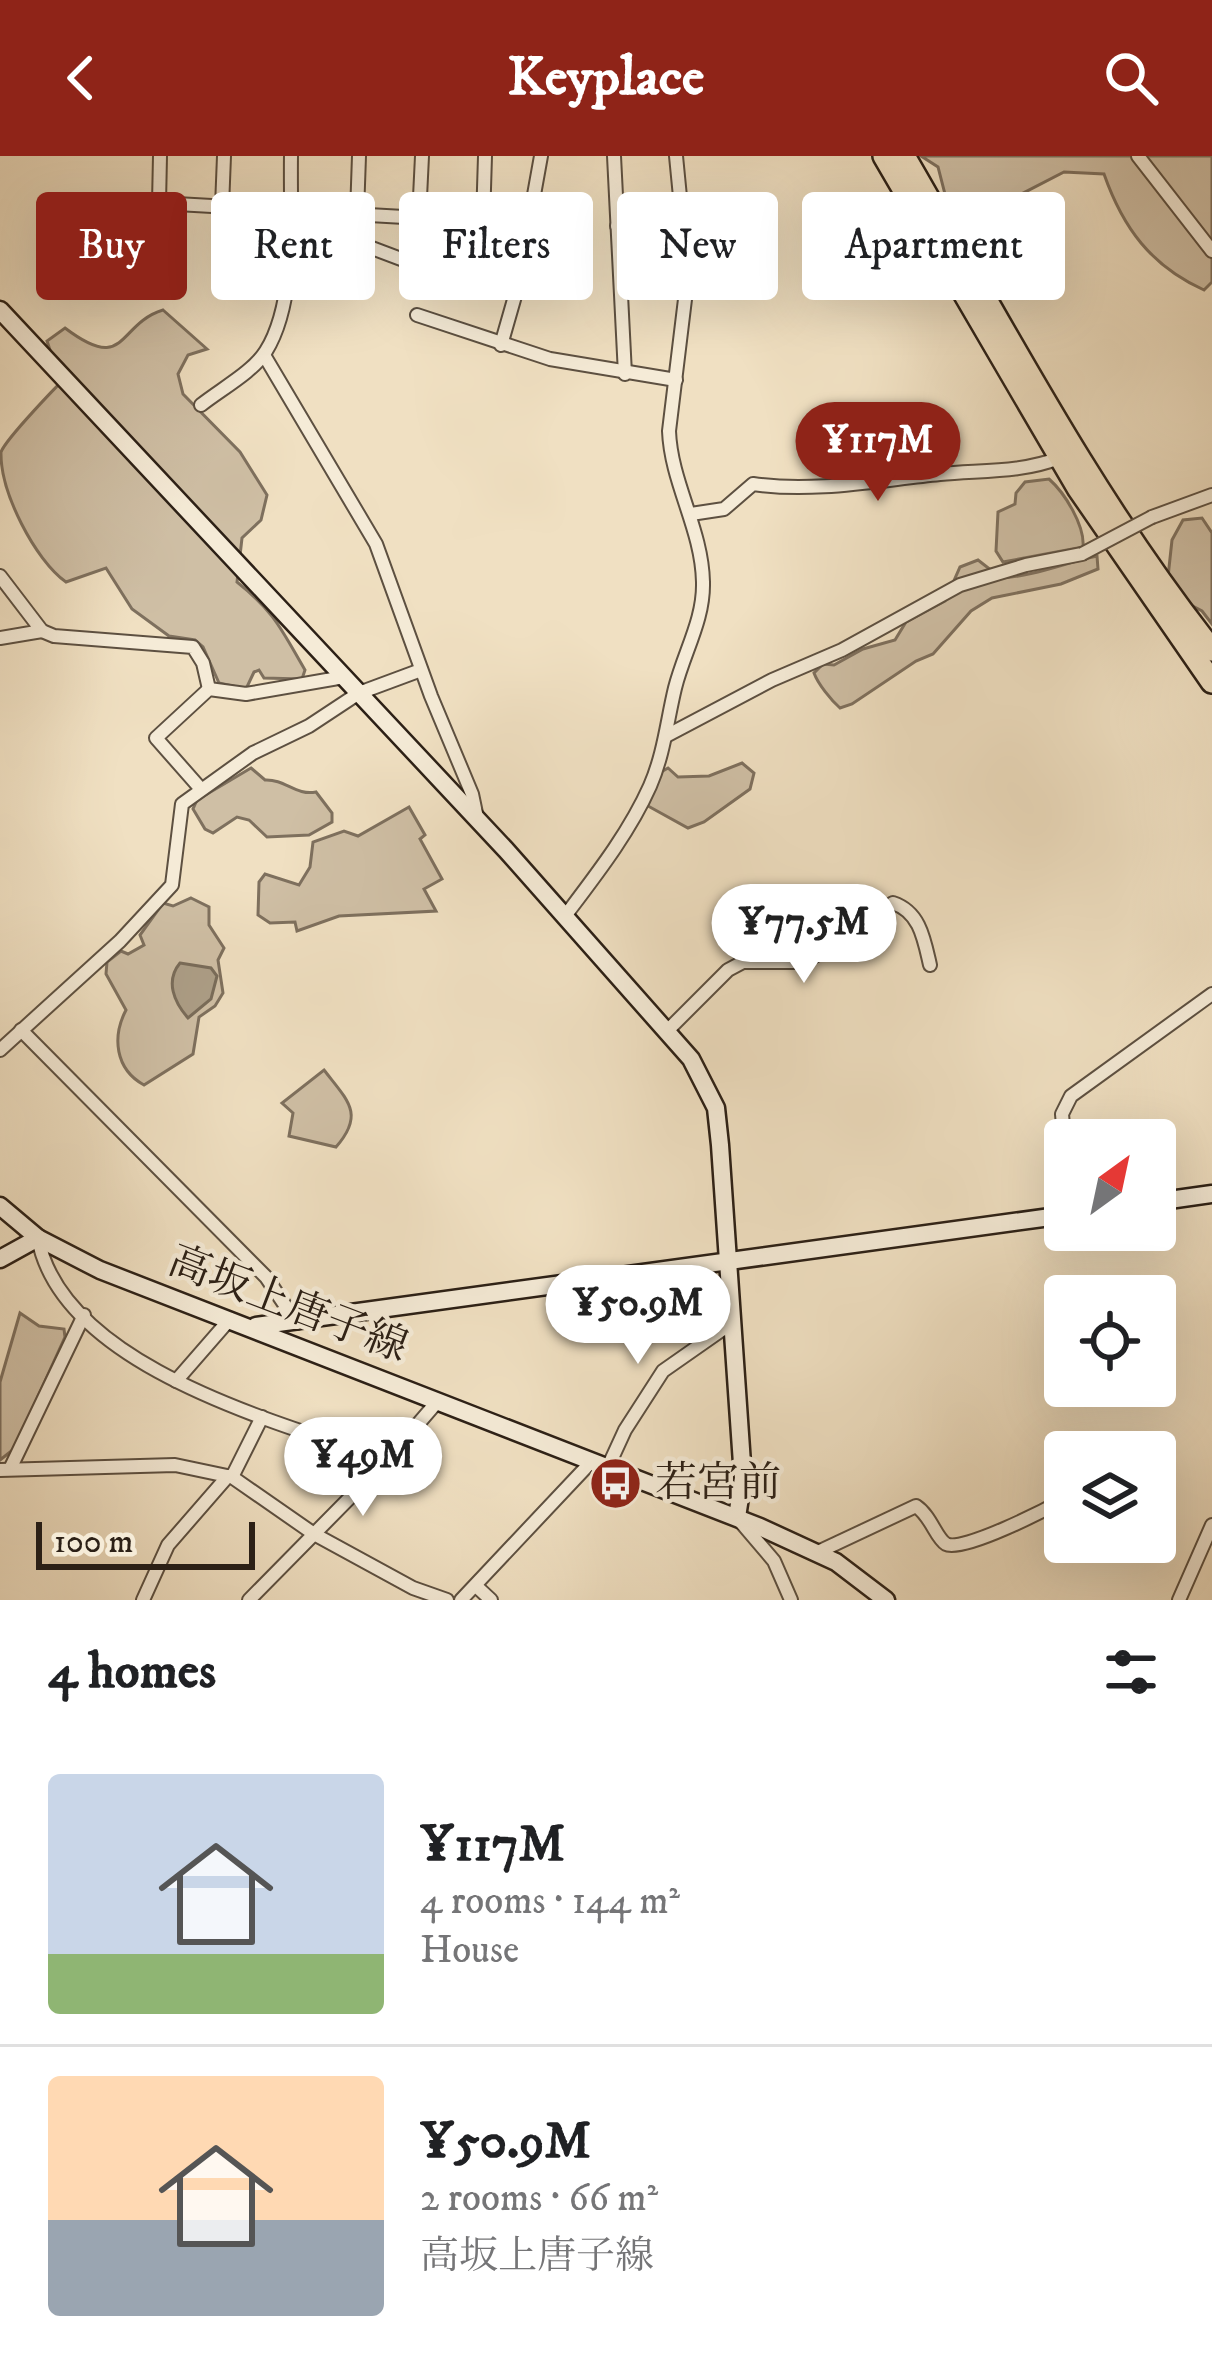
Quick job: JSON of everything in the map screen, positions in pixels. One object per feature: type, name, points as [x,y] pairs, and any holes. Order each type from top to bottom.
[{"type":"highway","points":[[884,156],[1059,458],[1212,682]]},
{"type":"highway","points":[[904,156],[1073,447],[1212,650]]},
{"type":"street","points":[[160,156],[159,203],[211,206]]},
{"type":"street","points":[[223,192],[224,156]]},
{"type":"street","points":[[290,192],[291,156]]},
{"type":"street","points":[[357,192],[359,156]]},
{"type":"street","points":[[420,192],[422,156]]},
{"type":"street","points":[[483,192],[484,156]]},
{"type":"street","points":[[534,192],[541,156]]},
{"type":"street","points":[[614,156],[617,226]]},
{"type":"street","points":[[676,156],[680,192]]},
{"type":"street","points":[[1138,156],[1212,251]]},
{"type":"street","points":[[201,405],[264,355],[283,300]]},
{"type":"street","points":[[501,345],[514,300]]},
{"type":"street","points":[[622,300],[626,374]]},
{"type":"street","points":[[565,916],[651,784],[700,610],[703,583],[691,514],[670,454],[685,300]]},
{"type":"street","points":[[417,315],[501,345],[626,374],[676,380]]},
{"type":"street","points":[[2,318],[477,819],[691,1059],[716,1108],[743,1478],[737,1517],[774,1561],[791,1600]]},
{"type":"street","points":[[264,355],[376,544],[472,794],[477,819]]},
{"type":"street","points":[[691,514],[724,509],[753,484],[793,488],[995,469],[1030,470],[1059,458]]},
{"type":"street","points":[[666,736],[772,680],[842,650],[960,585],[1082,554],[1152,517],[1212,495]]},
{"type":"street","points":[[0,576],[42,631]]},
{"type":"street","points":[[0,638],[42,631],[55,636],[193,647],[203,662],[209,689]]},
{"type":"street","points":[[0,1050],[121,940],[172,885],[182,804],[253,753],[309,726],[359,693],[421,670]]},
{"type":"street","points":[[209,689],[247,694],[344,677]]},
{"type":"street","points":[[200,788],[156,738],[209,689]]},
{"type":"street","points":[[666,1032],[728,970],[742,962],[803,962],[893,903],[917,921],[930,965]]},
{"type":"street","points":[[1061,1119],[1071,1096],[1212,994]]},
{"type":"street","points":[[21,1030],[266,1277],[297,1323]]},
{"type":"street","points":[[1176,1199],[1212,1194]]},
{"type":"street","name":"高坂上唐子線","points":[[0,1206],[38,1238],[100,1270],[737,1517],[818,1552],[860,1577],[886,1600]]},
{"type":"street","points":[[249,1326],[1044,1218]]},
{"type":"street","points":[[0,1259],[38,1238],[46,1269],[83,1315],[121,1348],[176,1382],[387,1460]]},
{"type":"street","points":[[83,1315],[6,1468],[175,1465],[230,1476],[314,1534],[413,1588],[447,1600]]},
{"type":"street","points":[[176,1382],[230,1319]]},
{"type":"street","points":[[461,1600],[600,1464],[663,1370],[734,1322]]},
{"type":"street","points":[[249,1600],[387,1460],[437,1402]]},
{"type":"street","points":[[143,1600],[168,1545],[230,1476],[262,1417]]},
{"type":"street","points":[[818,1552],[916,1506],[933,1520],[942,1542],[949,1546],[962,1545],[1044,1509]]},
{"type":"street","points":[[1179,1600],[1212,1526]]},
{"type":"street","points":[[476,1586],[491,1600]]},
{"type":"shaded area","points":[[921,156],[1212,156],[1212,282],[1204,290],[1154,257],[1120,212],[1104,174],[1064,172],[1025,192],[944,192],[938,167]]},
{"type":"shaded area","points":[[163,310],[207,349],[188,355],[178,374],[183,394],[240,452],[267,495],[261,520],[242,538],[237,582],[277,623],[305,670],[302,679],[264,678],[259,670],[246,689],[219,683],[203,647],[195,640],[169,636],[132,609],[106,568],[66,582],[54,572],[13,505],[1,452],[71,373],[51,353],[47,341],[65,328],[85,341],[111,347]]},
{"type":"shaded area","points":[[1049,479],[1073,510],[1083,547],[1003,562],[996,551],[998,512],[1015,504],[1016,493],[1025,482]]},
{"type":"shaded area","points":[[1202,518],[1212,533],[1212,624],[1202,611],[1183,601],[1168,577],[1172,540],[1183,520]]},
{"type":"shaded area","points":[[1097,556],[1098,569],[1061,584],[992,598],[971,611],[933,654],[852,704],[840,708],[814,673],[823,664],[834,665],[863,649],[895,640],[906,622],[945,601],[960,567],[978,560],[1001,578]]},
{"type":"shaded area","points":[[742,763],[754,773],[750,789],[704,822],[688,828],[648,806],[649,779],[668,768],[678,777],[709,776]]},
{"type":"shaded area","points":[[251,768],[265,780],[316,792],[332,813],[332,822],[309,835],[267,837],[249,820],[237,817],[213,833],[205,829],[193,809],[197,800]]},
{"type":"shaded area","points":[[409,807],[442,879],[424,889],[436,911],[339,916],[297,931],[295,922],[270,923],[258,915],[259,882],[265,874],[299,885],[310,867],[313,842],[344,831],[358,836]]},
{"type":"shaded area","points":[[191,898],[209,907],[209,925],[224,948],[218,960],[223,993],[199,1017],[193,1054],[144,1085],[127,1070],[119,1052],[126,1010],[106,974],[107,962],[121,951],[128,954],[144,945],[140,935],[163,903],[173,906]]},
{"type":"shaded area","points":[[180,963],[211,968],[217,976],[211,999],[188,1018],[173,991]]},
{"type":"shaded area","points":[[324,1070],[350,1108],[350,1125],[336,1147],[289,1136],[293,1113],[282,1103]]},
{"type":"shaded area","points":[[20,1313],[39,1326],[64,1329],[65,1337],[14,1449],[0,1460],[0,1382]]},
{"type":"place","name":"若宮前","points":[[616,1484]]}]
